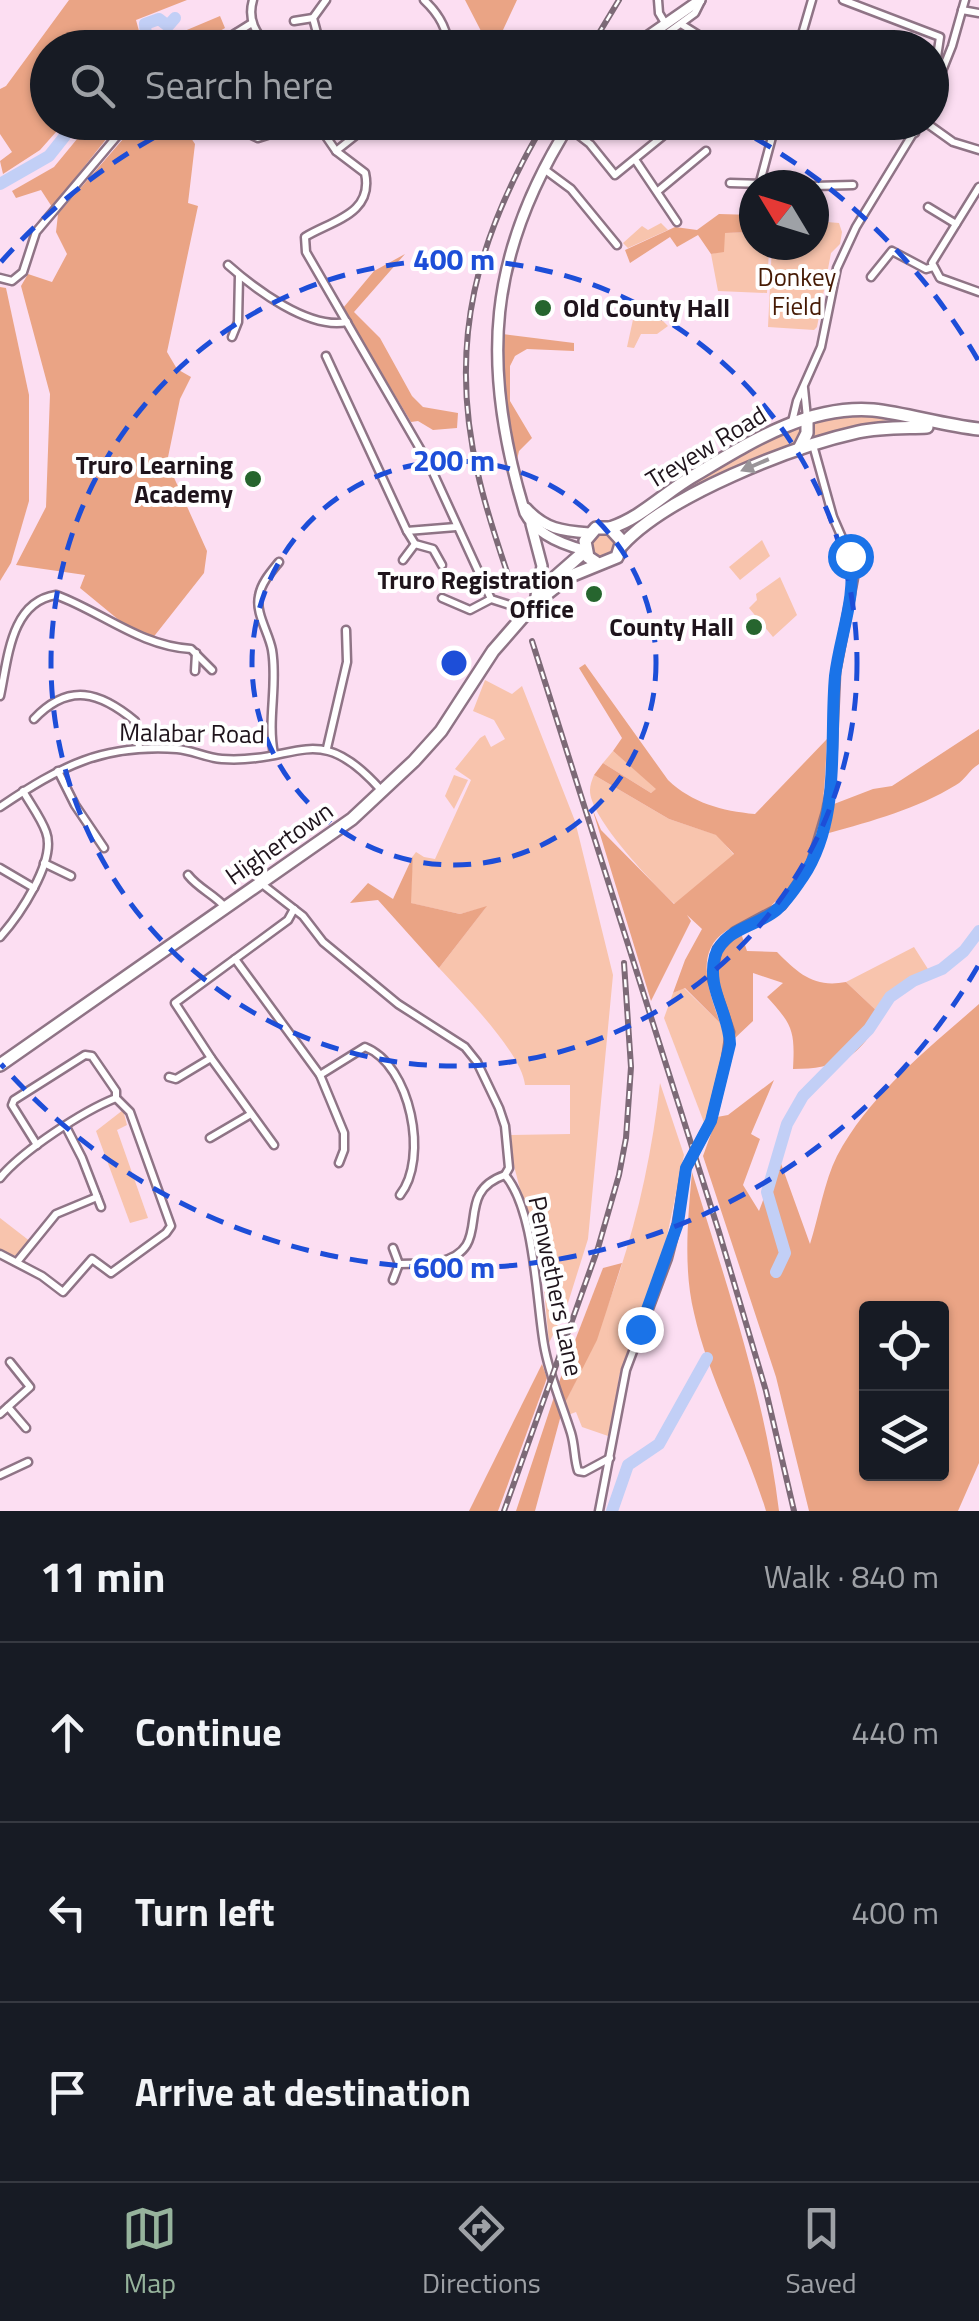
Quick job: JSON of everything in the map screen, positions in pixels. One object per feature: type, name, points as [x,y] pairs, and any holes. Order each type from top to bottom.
[{"type":"highway","name":"Treyew Road","points":[[610,528],[636,517],[690,477],[807,418],[871,410],[979,430]]},
{"type":"highway","points":[[807,418],[813,446]]},
{"type":"highway","name":"Treyew Road","points":[[622,545],[640,526],[700,492],[797,449],[875,429],[946,426]]},
{"type":"highway","points":[[797,449],[807,432]]},
{"type":"highway","points":[[600,526],[620,536],[622,545],[615,559],[597,563],[585,550],[589,533],[600,526]]},
{"type":"highway","name":"Highertown","points":[[534,604],[553,579],[585,550]]},
{"type":"highway","name":"Highertown","points":[[0,1065],[332,835],[382,792],[441,731],[493,651],[524,614],[558,584],[597,563]]},
{"type":"street","points":[[253,0],[250,11],[257,30]]},
{"type":"street","points":[[294,21],[312,18],[326,0]]},
{"type":"street","points":[[424,0],[446,30]]},
{"type":"street","points":[[658,0],[659,13],[666,22]]},
{"type":"street","points":[[655,30],[701,0]]},
{"type":"street","points":[[672,30],[698,9],[701,0]]},
{"type":"street","points":[[803,30],[812,0]]},
{"type":"street","points":[[843,0],[922,30]]},
{"type":"street","points":[[949,50],[965,0]]},
{"type":"street","points":[[962,10],[979,12]]},
{"type":"street","points":[[312,18],[316,30]]},
{"type":"street","points":[[241,30],[252,23]]},
{"type":"street","points":[[681,24],[691,30]]},
{"type":"street","points":[[949,139],[979,150]]},
{"type":"street","points":[[0,278],[12,280],[23,272],[36,232],[113,140]]},
{"type":"street","points":[[328,140],[365,174],[365,197],[346,216],[308,235],[304,246],[430,466],[490,598],[524,614]]},
{"type":"street","points":[[336,151],[348,140]]},
{"type":"street","points":[[534,604],[542,566],[500,412],[496,342],[501,299],[515,241],[544,169],[563,140]]},
{"type":"street","points":[[585,140],[615,176],[660,140]]},
{"type":"street","points":[[763,170],[771,140]]},
{"type":"street","points":[[792,423],[821,347],[833,282],[849,240],[911,140]]},
{"type":"street","points":[[658,191],[706,151]]},
{"type":"street","points":[[636,161],[677,222]]},
{"type":"street","points":[[544,169],[571,188],[617,245]]},
{"type":"street","points":[[730,183],[739,183]]},
{"type":"street","points":[[829,186],[853,185]]},
{"type":"street","points":[[978,192],[932,262],[940,278],[979,292]]},
{"type":"street","points":[[928,207],[956,224]]},
{"type":"street","points":[[871,276],[892,251],[926,270],[933,267]]},
{"type":"street","points":[[228,265],[279,303],[320,320],[347,322]]},
{"type":"street","points":[[232,337],[238,322],[239,275]]},
{"type":"street","points":[[326,356],[407,531],[415,544],[433,549],[442,566]]},
{"type":"street","points":[[804,387],[807,418]]},
{"type":"street","points":[[806,396],[822,415]]},
{"type":"street","points":[[815,462],[839,437]]},
{"type":"street","points":[[599,1511],[626,1370],[668,1258],[686,1168],[711,1121],[726,1060],[730,1032],[712,979],[717,949],[735,932],[782,906],[811,863],[826,812],[831,786],[836,672],[854,578],[813,446]]},
{"type":"street","points":[[797,449],[815,462]]},
{"type":"street","points":[[522,502],[536,519],[560,532],[589,533]]},
{"type":"street","points":[[531,524],[585,550]]},
{"type":"street","points":[[407,531],[456,527]]},
{"type":"street","points":[[403,560],[415,544]]},
{"type":"street","points":[[274,754],[270,728],[275,668],[258,603],[263,584],[279,562]]},
{"type":"street","points":[[0,696],[5,647],[16,627],[31,606],[56,595],[144,638],[196,652],[212,670]]},
{"type":"street","points":[[442,598],[470,610],[490,598]]},
{"type":"street","points":[[346,630],[346,662],[327,748],[356,764],[382,792]]},
{"type":"street","points":[[195,671],[196,652]]},
{"type":"street","points":[[34,718],[50,702],[86,695],[113,703],[135,721],[140,747]]},
{"type":"street","name":"Malabar Road","points":[[0,807],[96,754],[140,747],[183,749],[221,758],[327,748]]},
{"type":"street","points":[[58,772],[104,848]]},
{"type":"street","points":[[0,937],[24,908],[44,863],[47,834],[23,792]]},
{"type":"street","points":[[44,863],[70,876]]},
{"type":"street","points":[[0,868],[34,888]]},
{"type":"street","points":[[188,875],[226,908]]},
{"type":"street","name":"Penwethers Lane","points":[[262,884],[294,910],[323,942],[398,1004],[465,1046],[477,1062],[505,1126],[509,1168],[505,1174],[514,1185],[533,1253],[544,1348],[573,1440],[578,1471],[584,1472],[610,1458]]},
{"type":"street","points":[[274,1145],[175,1003],[288,920],[294,910]]},
{"type":"street","points":[[235,960],[320,1075],[344,1133],[339,1163]]},
{"type":"street","points":[[320,1075],[366,1047],[379,1052],[396,1076],[414,1129],[411,1182],[400,1196]]},
{"type":"street","points":[[0,1254],[63,1292],[92,1258],[111,1273],[170,1226],[130,1112],[116,1098],[116,1091],[92,1056],[85,1055],[14,1100],[12,1105],[37,1145]]},
{"type":"street","points":[[169,1078],[176,1079],[211,1058]]},
{"type":"street","points":[[0,1178],[15,1160],[116,1098]]},
{"type":"street","points":[[210,1138],[251,1114]]},
{"type":"street","points":[[66,1127],[100,1207]]},
{"type":"street","points":[[398,1264],[435,1263],[465,1248],[472,1234],[475,1198],[490,1180],[505,1174]]},
{"type":"street","points":[[18,1262],[56,1214],[97,1198]]},
{"type":"street","points":[[393,1248],[398,1264],[393,1280]]},
{"type":"street","points":[[0,1414],[30,1387],[10,1362]]},
{"type":"street","points":[[8,1406],[26,1428]]},
{"type":"street","points":[[0,1475],[28,1462]]},
{"type":"green space","name":"Donkey Field","points":[[829,222],[839,223],[840,244],[831,253],[817,327],[768,327],[771,260],[829,260]]},
{"type":"green space","points":[[661,223],[668,230],[628,248],[623,243],[642,226],[648,230]]},
{"type":"green space","points":[[739,232],[739,260],[768,260],[767,293],[718,291],[711,254],[724,251],[724,233]]},
{"type":"green space","points":[[654,312],[668,326],[657,334],[641,334],[634,348],[627,347],[634,315]]},
{"type":"green space","points":[[874,414],[896,419],[856,425],[816,438],[812,434],[813,419]]},
{"type":"green space","points":[[795,426],[804,432],[800,442],[652,514],[650,510],[751,446]]},
{"type":"green space","points":[[603,533],[612,536],[612,554],[603,557],[594,554],[591,545],[594,536]]},
{"type":"green space","points":[[762,540],[770,556],[740,580],[729,567]]},
{"type":"green space","points":[[780,577],[797,615],[773,637],[749,608],[757,600],[756,594]]},
{"type":"green space","points":[[485,680],[512,694],[522,686],[575,821],[613,975],[588,1239],[567,1306],[549,1343],[543,1278],[513,1162],[511,1135],[570,1134],[570,1085],[525,1085],[503,1041],[439,968],[486,907],[460,914],[410,903],[413,856],[416,852],[435,859],[471,780],[455,769],[485,735],[491,747],[505,739],[494,720],[473,711]]},
{"type":"green space","points":[[613,751],[657,789],[651,793],[603,763]]},
{"type":"green space","points":[[454,775],[468,780],[454,809],[445,796]]},
{"type":"green space","points":[[594,775],[669,819],[717,835],[734,855],[675,904],[624,850],[600,817],[590,790]]},
{"type":"green space","points":[[914,947],[933,977],[900,994],[880,1014],[846,982]]},
{"type":"green space","points":[[684,988],[720,1023],[726,1041],[705,1125],[664,1018],[673,993]]},
{"type":"green space","points":[[660,1083],[684,1155],[666,1241],[619,1376],[611,1437],[582,1427],[576,1412],[568,1415],[565,1403],[600,1326],[627,1247],[647,1167]]},
{"type":"green space","points":[[123,1110],[127,1125],[117,1130],[148,1218],[130,1223],[96,1131]]},
{"type":"green space","points":[[0,1218],[31,1242],[16,1256],[0,1251]]},
{"type":"shaded area","points":[[69,0],[187,0],[136,20],[139,30],[47,30]]},
{"type":"shaded area","points":[[465,0],[517,0],[503,30],[480,30]]},
{"type":"shaded area","points":[[220,16],[225,28],[222,30],[187,30]]},
{"type":"shaded area","points":[[30,53],[30,140],[49,140],[3,174],[0,161],[12,152],[0,134],[0,89]]},
{"type":"shaded area","points":[[76,140],[105,140],[52,207],[41,190],[16,198],[12,191],[54,167]]},
{"type":"shaded area","points":[[122,140],[192,140],[195,144],[188,203],[198,206],[167,352],[177,369],[191,377],[180,399],[167,462],[207,551],[204,573],[148,644],[80,588],[85,575],[16,565],[46,507],[50,394],[21,286],[28,274],[52,282],[67,254],[56,232],[58,214]]},
{"type":"shaded area","points":[[719,214],[739,215],[739,233],[725,233],[724,252],[711,254],[698,235],[677,247],[670,237],[630,263],[625,250],[675,227],[697,230]]},
{"type":"shaded area","points":[[405,254],[354,312],[380,338],[412,396],[423,407],[458,413],[457,428],[433,430],[418,421],[411,422],[343,308],[374,271]]},
{"type":"shaded area","points":[[0,287],[6,288],[29,395],[29,501],[11,563],[0,581]]},
{"type":"shaded area","points":[[503,334],[574,343],[574,351],[527,349],[515,356],[510,366],[510,401],[532,438],[519,451],[517,460],[504,410]]},
{"type":"shaded area","points":[[585,664],[668,780],[687,795],[719,808],[755,814],[827,739],[820,821],[803,865],[769,908],[726,931],[710,950],[707,974],[720,1023],[685,988],[673,993],[702,929],[687,915],[691,921],[651,1001],[592,808],[601,830],[674,904],[734,854],[716,835],[669,819],[594,775],[603,763],[651,793],[656,789],[613,751],[622,738],[579,668]]},
{"type":"shaded area","points":[[979,729],[979,764],[959,783],[910,808],[829,833],[834,804],[892,786]]},
{"type":"shaded area","points":[[413,856],[411,903],[460,914],[487,906],[439,968],[378,900],[350,903],[368,883],[393,899]]},
{"type":"shaded area","points":[[741,933],[747,951],[777,952],[816,981],[846,982],[880,1014],[866,1041],[836,1063],[793,1069],[791,1029],[767,997],[783,983],[753,973],[753,1021],[734,1039],[716,969],[726,944]]},
{"type":"shaded area","points":[[979,1004],[979,1463],[958,1511],[809,1511],[776,1377],[703,1156],[717,1117],[728,1115],[774,1080],[751,1134],[760,1139],[743,1185],[759,1211],[779,1158],[810,1244],[837,1156],[866,1112],[901,1074]]},
{"type":"shaded area","points":[[692,1172],[754,1382],[779,1511],[766,1511],[694,1313],[687,1260]]},
{"type":"shaded area","points":[[622,1263],[597,1340],[565,1403],[559,1382],[603,1268]]},
{"type":"shaded area","points":[[542,1364],[547,1378],[498,1511],[469,1511]]},
{"type":"shaded area","points":[[554,1397],[561,1415],[535,1511],[516,1511]]},
{"type":"waterway","points":[[146,30],[145,24],[159,19],[168,26],[175,18]]},
{"type":"waterway","points":[[0,184],[49,156],[62,140]]},
{"type":"waterway","points":[[776,1272],[785,1253],[767,1192],[787,1124],[803,1096],[869,1029],[890,997],[913,981],[942,969],[964,951],[979,931]]},
{"type":"waterway","points":[[612,1511],[628,1465],[659,1444],[707,1358]]},
{"type":"railway","points":[[601,30],[619,0]]},
{"type":"railway","points":[[511,584],[485,502],[469,426],[468,335],[474,291],[486,249],[501,207],[535,140]]},
{"type":"railway","points":[[532,641],[719,1232],[766,1391],[794,1511]]},
{"type":"railway","points":[[504,1511],[598,1248],[619,1175],[631,1067],[624,963]]},
{"type":"place","name":"Old County Hall","points":[[543,308]]},
{"type":"place","name":"Truro Learning Academy","points":[[253,479]]},
{"type":"place","name":"Truro Registration Office","points":[[594,594]]},
{"type":"place","name":"County Hall","points":[[754,627]]},
{"type":"route","points":[[640,1329],[668,1258],[686,1168],[711,1121],[730,1044],[730,1032],[712,979],[717,949],[735,932],[782,906],[802,879],[819,844],[831,786],[836,672],[854,578],[850,556]]}]
